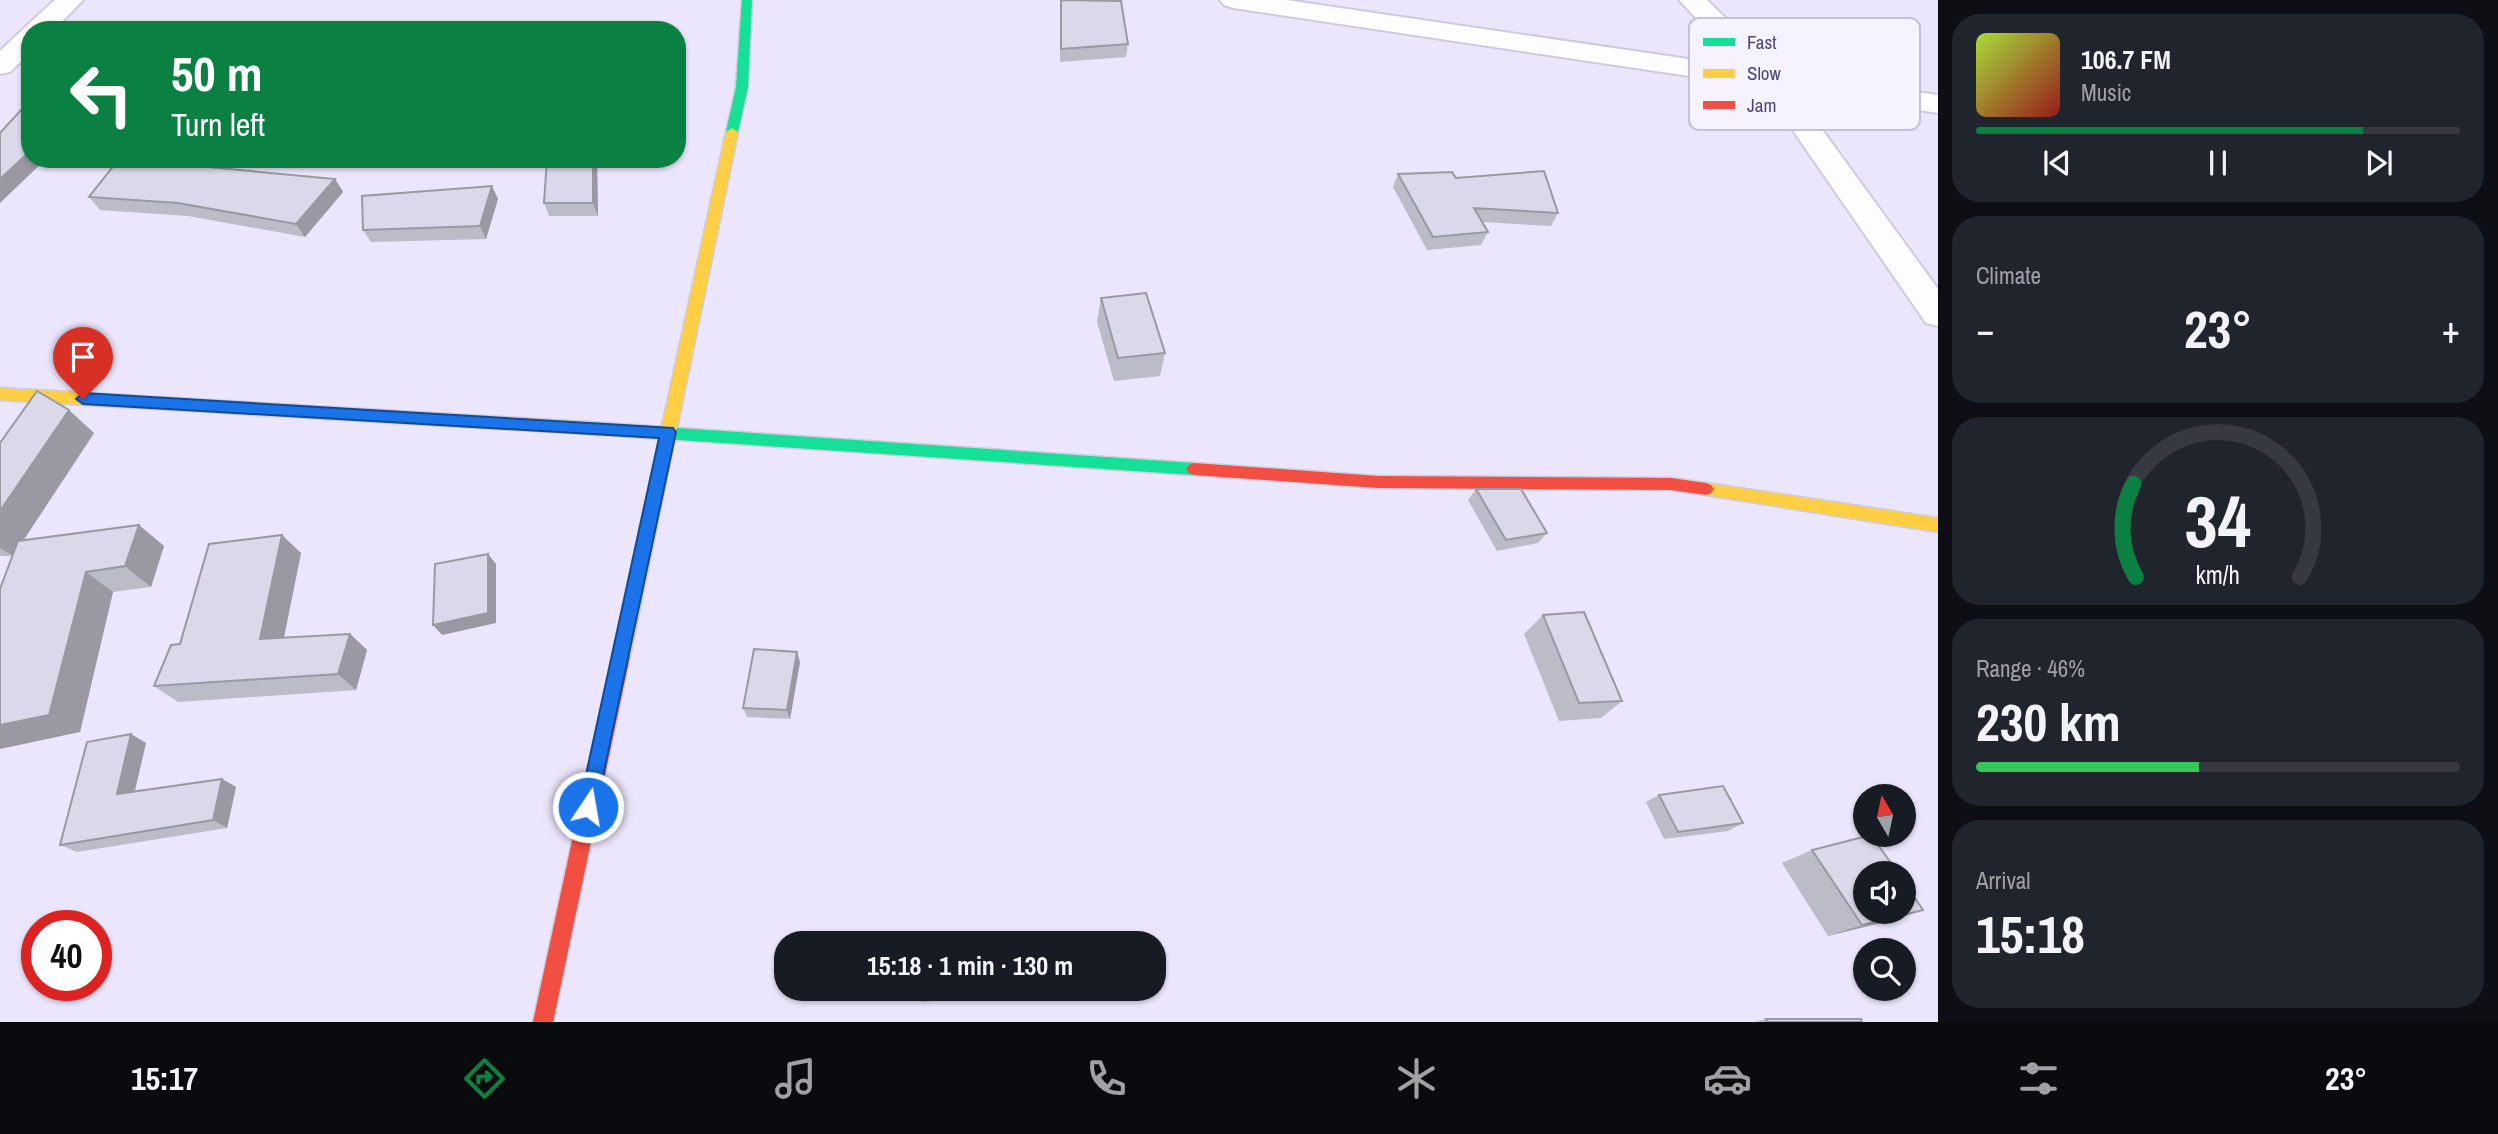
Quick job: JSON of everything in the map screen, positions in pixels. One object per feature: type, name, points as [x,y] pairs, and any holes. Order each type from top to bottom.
[{"type":"street","points":[[47,21],[69,0]]},
{"type":"street","points":[[542,1022],[742,87],[747,0]]},
{"type":"street","points":[[1233,0],[1689,68]]},
{"type":"street","points":[[1692,0],[1710,18]]},
{"type":"street","points":[[0,66],[21,46]]},
{"type":"street","points":[[1920,101],[1938,104]]},
{"type":"street","points":[[1807,130],[1938,314]]},
{"type":"street","points":[[0,394],[668,432],[1378,482],[1671,484],[1938,525]]},
{"type":"shaded area","points":[[0,0],[1938,0],[1938,1022],[0,1022]]},
{"type":"building","points":[[1061,0],[1121,1],[1128,44],[1061,49]]},
{"type":"building","points":[[21,110],[21,159],[0,179],[0,133]]},
{"type":"building","points":[[112,168],[216,168],[335,179],[296,224],[178,203],[89,197]]},
{"type":"building","points":[[546,168],[593,168],[593,203],[544,203]]},
{"type":"building","points":[[1544,171],[1558,213],[1474,208],[1488,232],[1433,237],[1398,174],[1452,172],[1456,178]]},
{"type":"building","points":[[492,186],[480,226],[363,230],[362,196]]},
{"type":"building","points":[[1146,293],[1165,353],[1118,358],[1101,298]]},
{"type":"building","points":[[37,391],[69,410],[0,511],[0,443]]},
{"type":"building","points":[[1476,489],[1521,489],[1547,533],[1506,540]]},
{"type":"building","points":[[139,525],[125,566],[86,572],[49,715],[0,725],[0,589],[18,541]]},
{"type":"building","points":[[282,535],[260,639],[350,634],[338,674],[154,686],[171,645],[180,644],[209,544]]},
{"type":"building","points":[[488,554],[488,613],[433,625],[435,564]]},
{"type":"building","points":[[1584,612],[1622,701],[1579,703],[1543,615]]},
{"type":"building","points":[[754,649],[797,652],[787,710],[743,708]]},
{"type":"building","points":[[131,734],[117,794],[222,779],[213,820],[60,845],[87,742]]},
{"type":"building","points":[[1723,786],[1743,823],[1678,832],[1659,795]]},
{"type":"building","points":[[1853,840],[1853,847],[1880,847],[1889,861],[1853,861],[1853,912],[1812,850]]},
{"type":"building","points":[[1916,900],[1923,910],[1916,912]]},
{"type":"building","points":[[1766,1019],[1861,1019],[1862,1022],[1767,1022]]},
{"type":"traffic: fast","points":[[732,132],[742,87],[747,0]]},
{"type":"traffic: fast","points":[[589,428],[1194,469]]},
{"type":"traffic: slow","points":[[621,656],[732,132]]},
{"type":"traffic: slow","points":[[0,394],[589,428]]},
{"type":"traffic: slow","points":[[1706,489],[1938,525]]},
{"type":"traffic: jam","points":[[1194,469],[1378,482],[1671,484],[1706,489]]},
{"type":"traffic: jam","points":[[543,1022],[621,656]]},
{"type":"route","points":[[83,399],[668,432],[588,807]]}]
